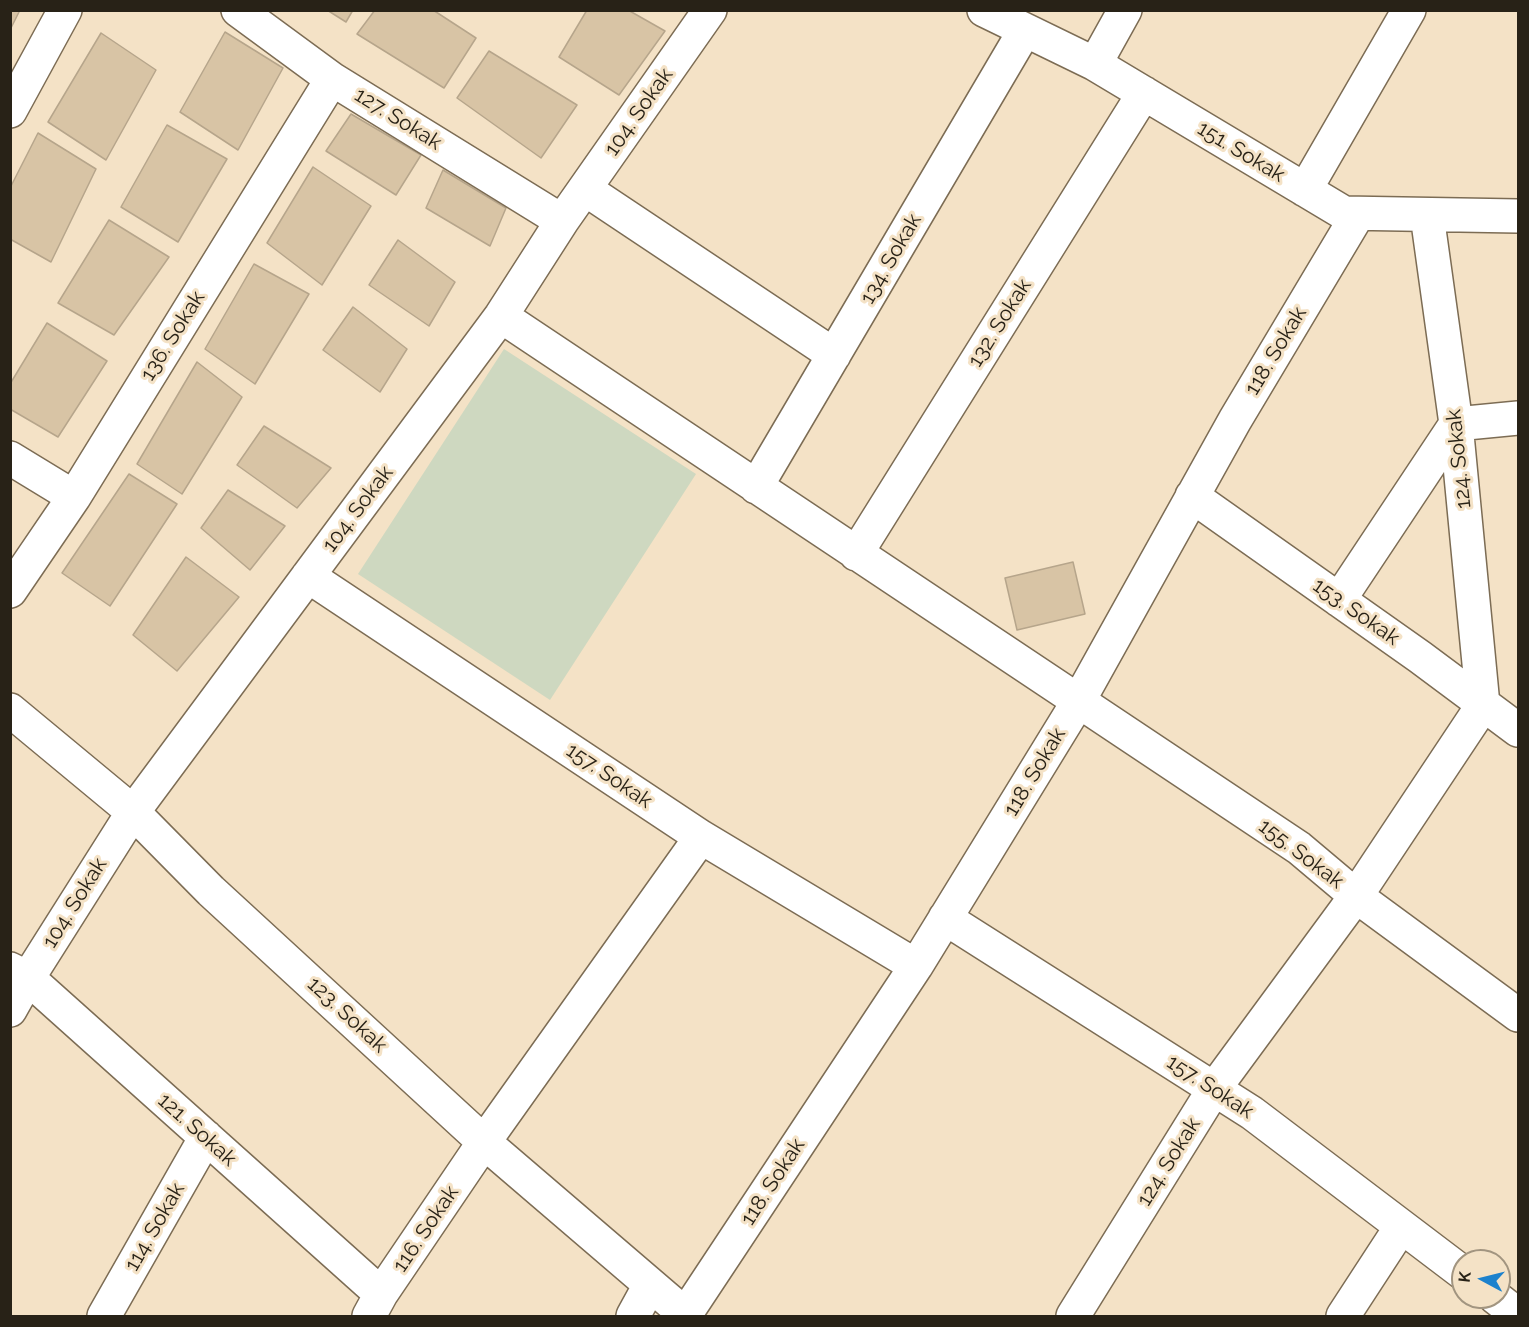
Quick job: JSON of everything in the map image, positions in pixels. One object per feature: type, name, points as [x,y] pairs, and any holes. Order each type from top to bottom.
[{"type":"street","points":[[10,111],[65,10]]},
{"type":"street","name":"127. Sokak","points":[[238,10],[332,79],[562,220]]},
{"type":"street","name":"151. Sokak","points":[[984,10],[1095,64],[1344,213],[1518,216]]},
{"type":"street","points":[[1095,64],[1125,10]]},
{"type":"street","points":[[1305,190],[1409,10]]},
{"type":"street","name":"104. Sokak","points":[[10,1010],[19,974],[133,812],[501,316],[562,220],[705,12]]},
{"type":"street","name":"134. Sokak","points":[[756,487],[1025,30]]},
{"type":"street","name":"136. Sokak","points":[[10,591],[74,497],[332,79]]},
{"type":"street","name":"132. Sokak","points":[[856,554],[1144,93]]},
{"type":"street","points":[[585,189],[834,355]]},
{"type":"street","name":"118. Sokak","points":[[686,1316],[916,966],[1078,702],[1235,420],[1358,214]]},
{"type":"street","name":"124. Sokak","points":[[1073,1317],[1214,1089],[1356,896],[1483,705],[1456,424],[1426,215]]},
{"type":"street","name":"155. Sokak","points":[[501,316],[1299,848],[1356,896],[1518,1015]]},
{"type":"street","points":[[1339,600],[1456,424],[1518,418]]},
{"type":"street","points":[[10,458],[74,497]]},
{"type":"street","name":"153. Sokak","points":[[1192,496],[1420,657],[1518,730]]},
{"type":"street","name":"157. Sokak","points":[[308,576],[701,837],[916,966]]},
{"type":"street","name":"123. Sokak","points":[[10,710],[133,812],[212,891],[484,1142],[686,1316]]},
{"type":"street","name":"116. Sokak","points":[[375,1305],[484,1142],[701,837]]},
{"type":"street","name":"157. Sokak","points":[[945,918],[1252,1113],[1451,1264]]},
{"type":"street","name":"121. Sokak","points":[[19,974],[206,1137],[375,1305]]},
{"type":"street","name":"114. Sokak","points":[[104,1317],[206,1137]]},
{"type":"street","points":[[1343,1317],[1401,1227]]},
{"type":"street","points":[[633,1317],[650,1285]]},
{"type":"green space","points":[[504,349],[696,474],[550,700],[358,574]]},
{"type":"building","points":[[10,10],[20,10],[10,30]]},
{"type":"building","points":[[327,10],[353,10],[346,22]]},
{"type":"building","points":[[375,10],[433,10],[476,38],[444,88],[357,34]]},
{"type":"building","points":[[587,10],[628,10],[665,31],[619,95],[559,57]]},
{"type":"building","points":[[225,32],[283,68],[238,150],[180,112]]},
{"type":"building","points":[[101,33],[156,70],[106,160],[48,122]]},
{"type":"building","points":[[489,51],[577,105],[541,158],[457,98]]},
{"type":"building","points":[[351,114],[421,155],[396,195],[326,151]]},
{"type":"building","points":[[167,125],[227,159],[178,242],[121,207]]},
{"type":"building","points":[[38,133],[96,169],[51,262],[10,239],[10,188]]},
{"type":"building","points":[[313,167],[371,206],[322,285],[267,243]]},
{"type":"building","points":[[443,170],[506,208],[490,246],[426,208]]},
{"type":"building","points":[[109,220],[169,257],[114,335],[58,303]]},
{"type":"building","points":[[398,240],[455,282],[429,326],[369,285]]},
{"type":"building","points":[[254,264],[309,294],[255,384],[205,349]]},
{"type":"building","points":[[353,307],[407,349],[380,392],[323,350]]},
{"type":"building","points":[[47,323],[107,361],[58,437],[10,409],[10,384]]},
{"type":"building","points":[[197,362],[242,397],[182,494],[137,464]]},
{"type":"building","points":[[264,426],[331,468],[297,508],[237,465]]},
{"type":"building","points":[[129,474],[177,504],[110,606],[62,573]]},
{"type":"building","points":[[228,490],[285,526],[250,570],[201,528]]},
{"type":"building","points":[[186,557],[239,597],[177,671],[133,635]]},
{"type":"building","points":[[1073,562],[1085,614],[1017,630],[1005,578]]}]
